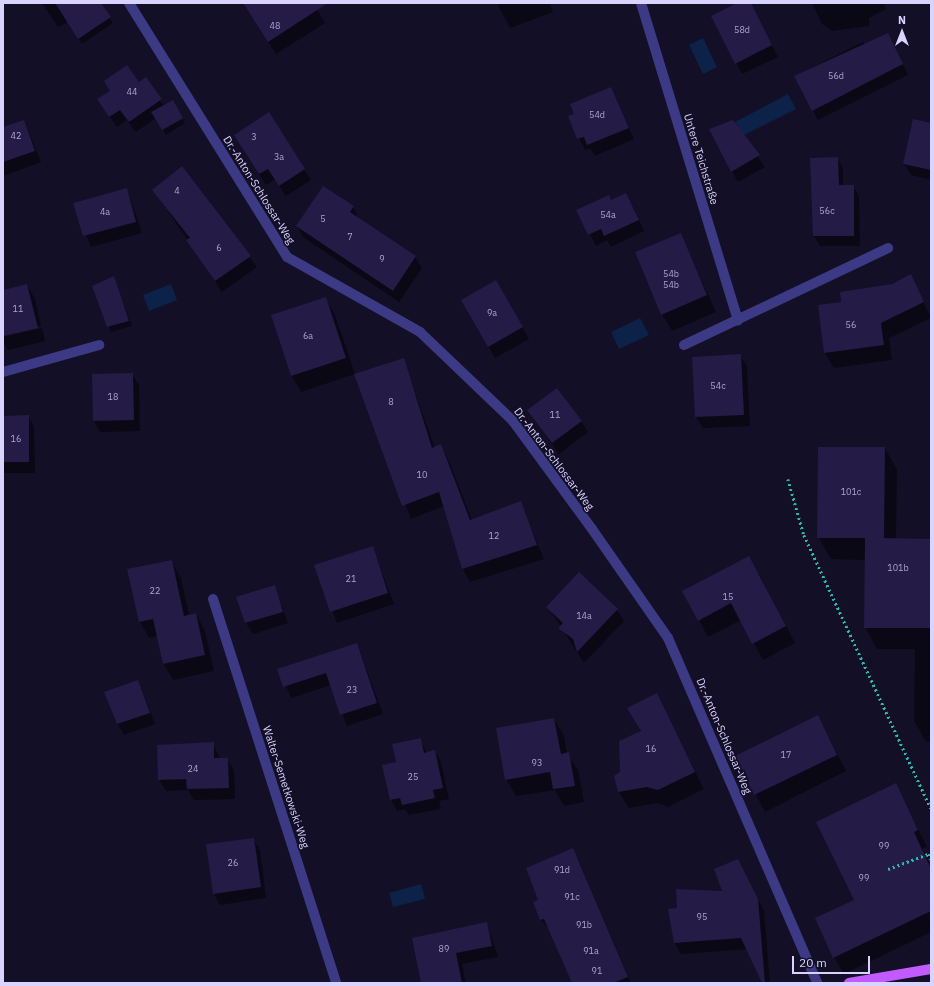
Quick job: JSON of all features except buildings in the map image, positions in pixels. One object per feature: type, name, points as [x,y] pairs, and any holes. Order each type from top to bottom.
[{"type":"main road","points":[[849,983],[931,969]]},
{"type":"street","name":"Dr.-Anton-Schlossar-Weg","points":[[130,3],[287,258],[420,332],[513,421],[592,529],[668,638],[817,983]]},
{"type":"street","name":"Untere Teichstraße","points":[[641,3],[738,322]]},
{"type":"street","points":[[684,345],[738,322],[888,248]]},
{"type":"street","points":[[3,372],[99,345]]},
{"type":"street","name":"Walter-Semetkowski-Weg","points":[[213,599],[336,983]]},
{"type":"path","points":[[788,479],[804,534],[931,808]]},
{"type":"path","points":[[888,869],[928,854],[931,860]]},
{"type":"water","points":[[703,38],[717,67],[703,74],[689,45]]},
{"type":"water","points":[[788,94],[796,109],[744,135],[735,122]]},
{"type":"water","points":[[171,284],[177,300],[149,311],[143,295]]},
{"type":"water","points":[[640,318],[649,335],[619,349],[611,332]]},
{"type":"water","points":[[421,884],[425,899],[393,907],[389,893]]}]
